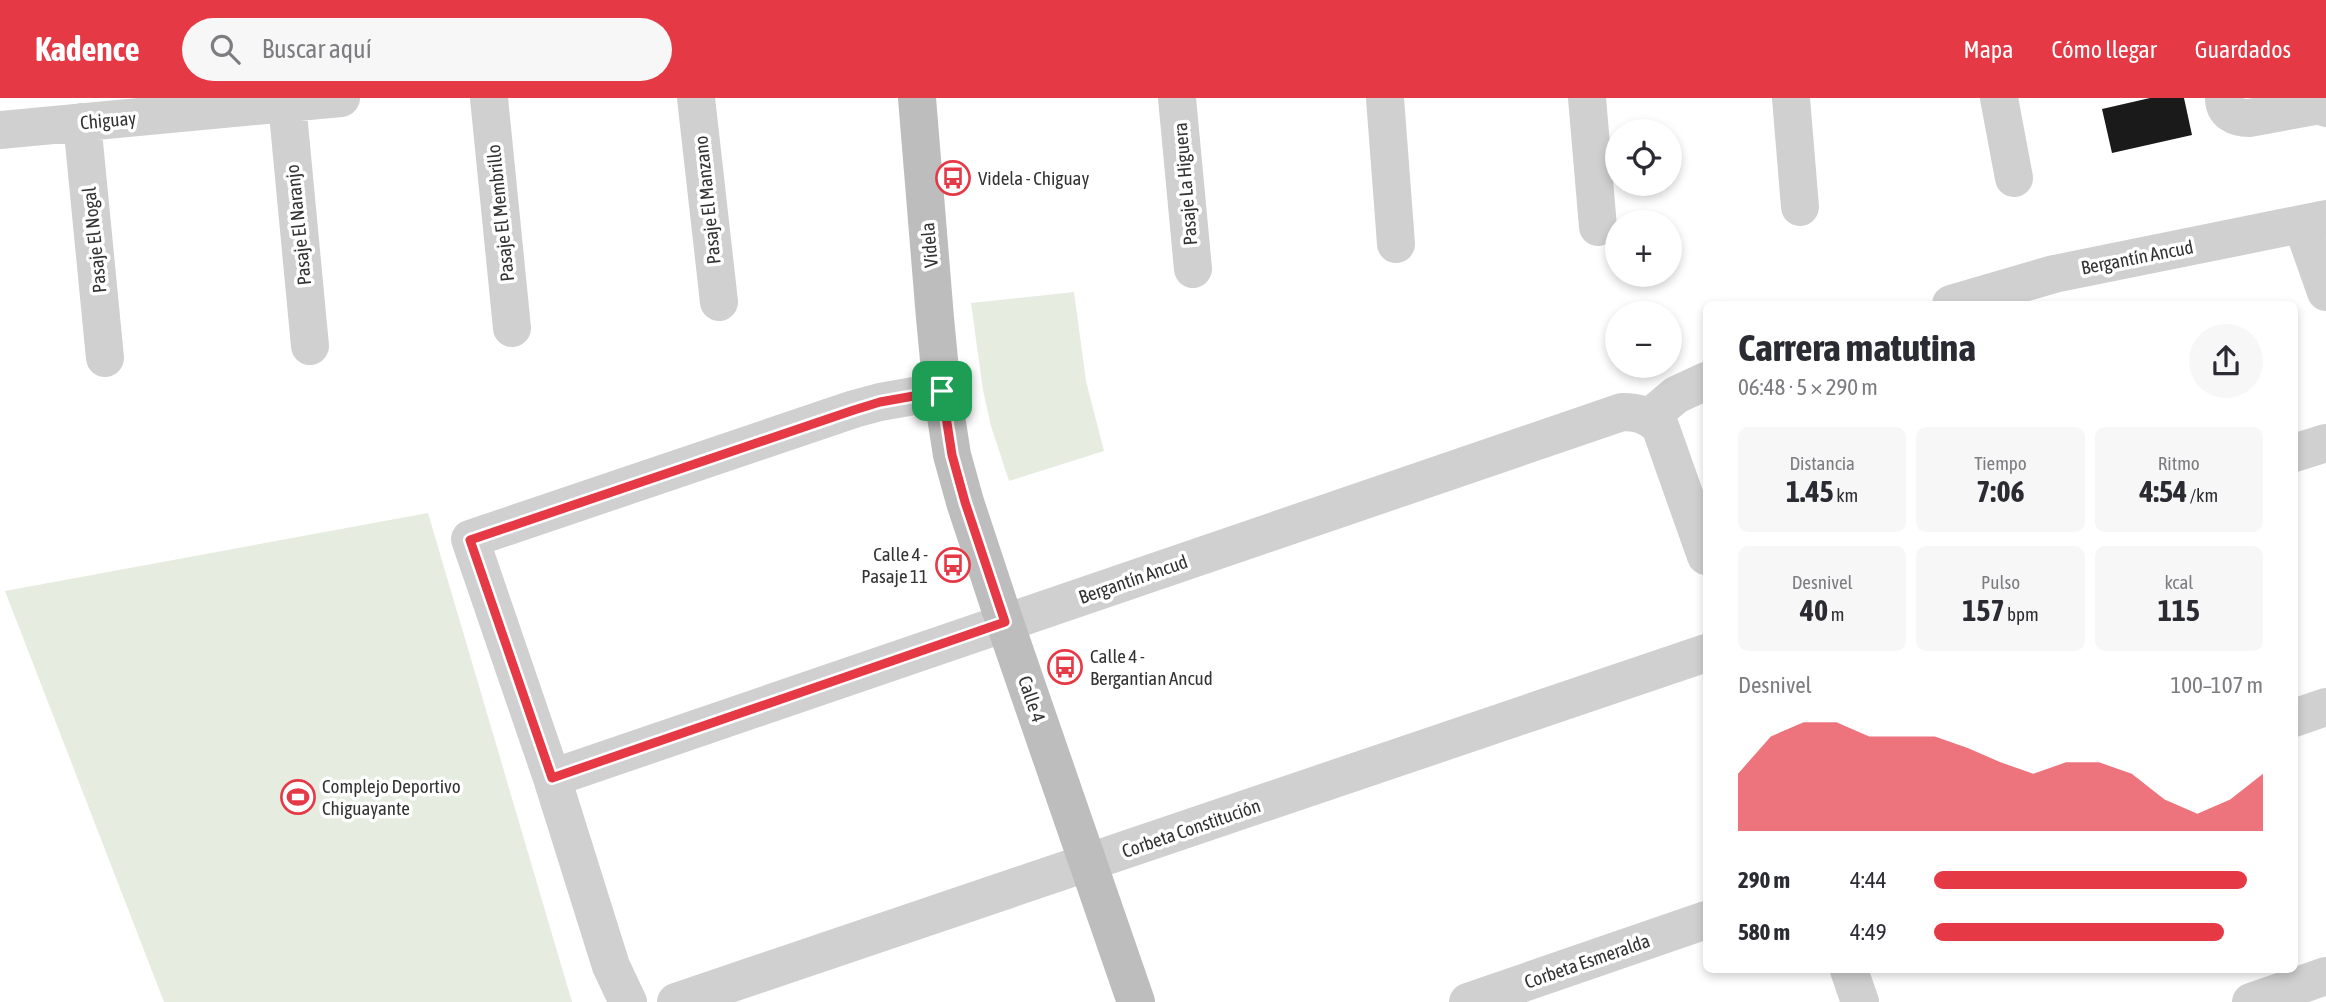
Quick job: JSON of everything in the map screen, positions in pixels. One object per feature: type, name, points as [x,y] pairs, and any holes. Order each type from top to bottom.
[{"type":"street","name":"Chiguay","points":[[0,130],[40,112],[82,122],[341,98]]},
{"type":"street","name":"Pasaje El Membrillo","points":[[489,98],[512,328]]},
{"type":"street","name":"Pasaje El Manzano","points":[[696,98],[719,302]]},
{"type":"street","name":"Videla","points":[[917,98],[942,391]]},
{"type":"street","name":"Pasaje La Higuera","points":[[1177,98],[1193,269]]},
{"type":"street","points":[[1385,98],[1396,244]]},
{"type":"street","points":[[1587,98],[1598,228]]},
{"type":"street","points":[[1791,98],[1800,207]]},
{"type":"street","points":[[1999,98],[2014,178]]},
{"type":"street","points":[[2224,98],[2229,112],[2238,118],[2308,105]]},
{"type":"street","name":"Pasaje El Naranjo","points":[[287,103],[310,346]]},
{"type":"street","name":"Pasaje El Nogal","points":[[82,122],[105,358]]},
{"type":"street","points":[[2314,222],[2326,292]]},
{"type":"street","name":"Bergantín Ancud","points":[[1961,301],[2054,274],[2314,222]]},
{"type":"street","points":[[1703,382],[1675,395],[1650,417],[1660,426],[1667,440],[1703,547]]},
{"type":"street","points":[[628,1002],[611,966],[552,778],[470,540],[854,410],[880,402],[942,391]]},
{"type":"street","name":"Calle 4","points":[[942,391],[958,478],[1136,1002]]},
{"type":"street","name":"Bergantín Ancud","points":[[552,778],[1622,412],[1636,412],[1650,417]]},
{"type":"street","points":[[2298,452],[2326,443]]},
{"type":"street","name":"Corbeta Constitución","points":[[676,1002],[1703,654]]},
{"type":"street","points":[[2298,717],[2326,707]]},
{"type":"street","name":"Corbeta Esmeralda","points":[[1468,1002],[1703,921]]},
{"type":"street","points":[[1850,973],[1860,1002]]},
{"type":"street","points":[[2251,1002],[2326,976]]},
{"type":"shaded area","points":[[1074,292],[1086,381],[1104,451],[1009,481],[991,426],[983,390],[971,303]]},
{"type":"shaded area","name":"Complejo Deportivo Chiguayante","points":[[428,513],[572,1002],[164,1002],[5,591]]},
{"type":"building","points":[[2150,98],[2184,98],[2192,135],[2112,153],[2102,109]]},
{"type":"place","name":"Videla - Chiguay","points":[[953,178]]},
{"type":"place","name":"Calle 4 - Pasaje 11","points":[[953,565]]},
{"type":"place","name":"Calle 4 - Bergantian Ancud","points":[[1065,667]]},
{"type":"place","name":"Complejo Deportivo Chiguayante","points":[[298,797]]},
{"type":"route","points":[[942,391],[952,455],[1005,622],[552,778],[470,540],[854,410],[880,402],[942,391]]}]
